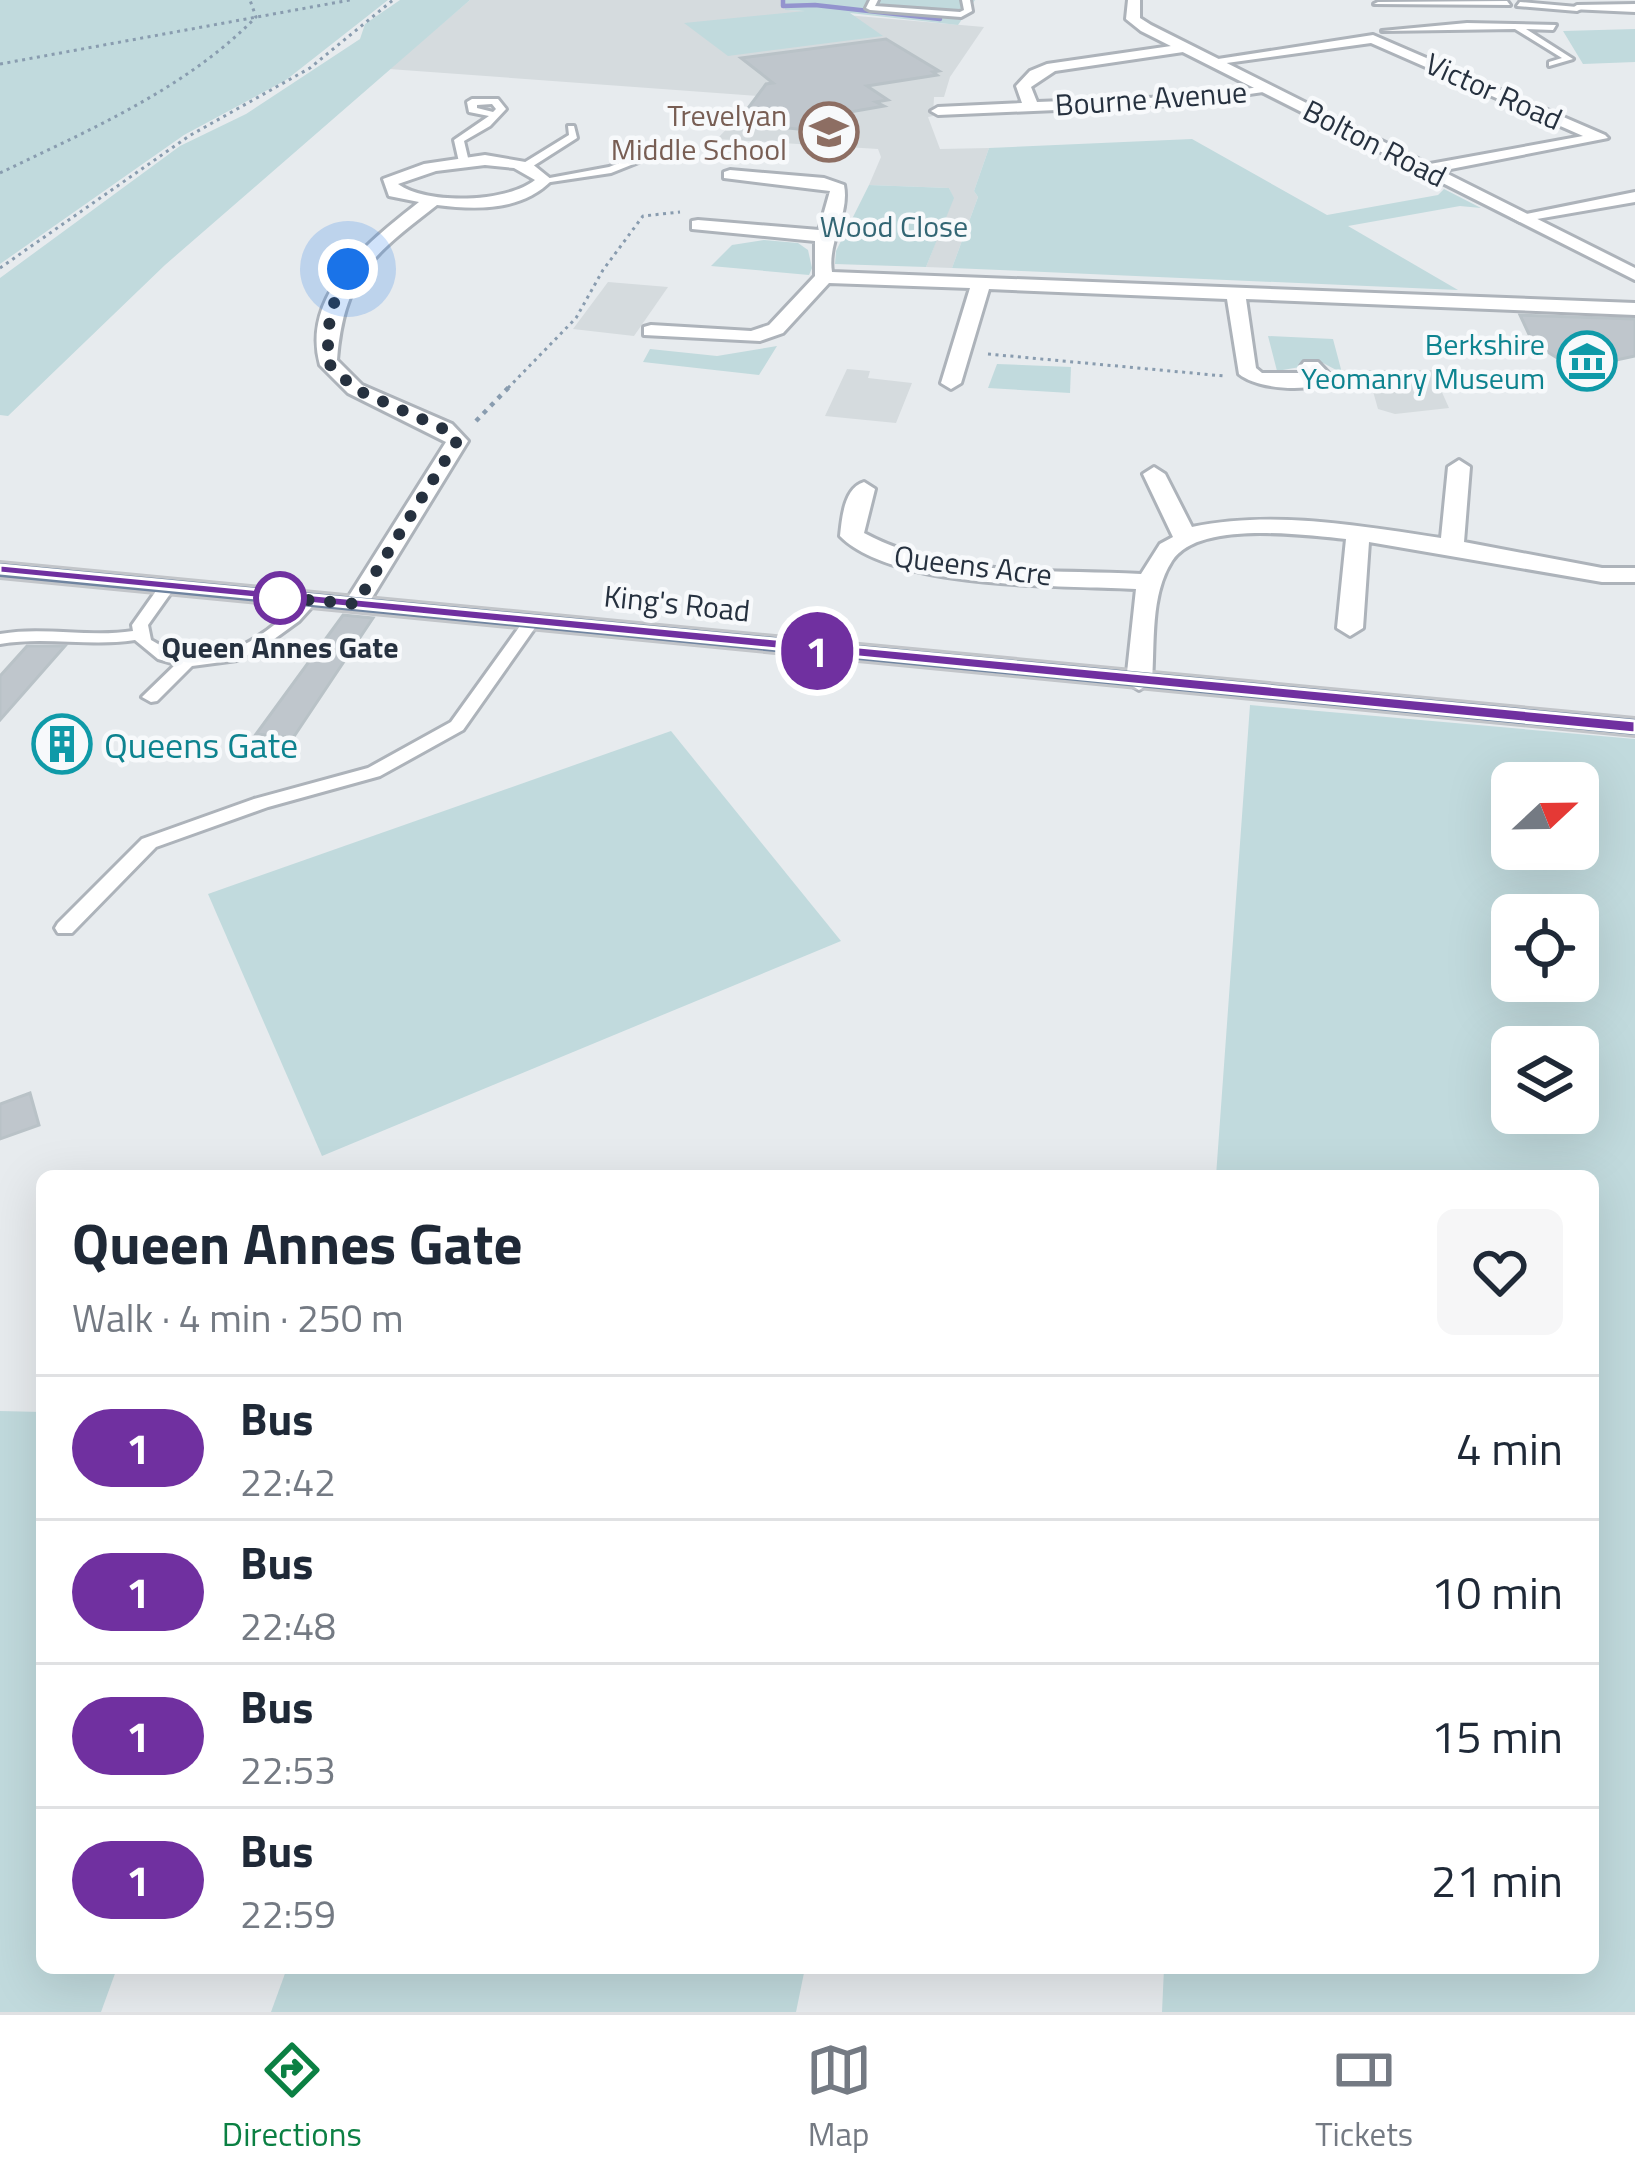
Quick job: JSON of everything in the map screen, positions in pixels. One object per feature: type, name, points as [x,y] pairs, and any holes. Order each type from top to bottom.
[{"type":"main road","name":"King's Road","points":[[0,570],[1635,727]]},
{"type":"street","name":"Bolton Road","points":[[1135,0],[1133,19],[1185,48],[1635,275]]},
{"type":"street","points":[[1606,6],[1635,28]]},
{"type":"street","points":[[1577,9],[1635,8]]},
{"type":"street","name":"Victor Road","points":[[1212,62],[1373,39],[1600,138],[1425,169]]},
{"type":"street","name":"Bourne Avenue","points":[[1031,107],[1023,86],[1034,74],[1185,48]]},
{"type":"street","name":"Bourne Avenue","points":[[938,111],[1173,101],[1270,89]]},
{"type":"street","points":[[464,162],[526,166],[544,180],[536,190],[514,197],[433,200],[395,192],[389,182],[407,172],[464,162]]},
{"type":"street","points":[[730,175],[838,188],[839,198],[822,236],[819,262],[824,277]]},
{"type":"street","points":[[1520,217],[1635,197]]},
{"type":"street","points":[[356,604],[457,441],[444,429],[355,389],[327,362],[330,313],[348,269],[433,200]]},
{"type":"street","points":[[698,225],[822,236]]},
{"type":"street","points":[[652,331],[753,337],[776,329],[824,277],[1635,309]]},
{"type":"street","points":[[951,383],[982,281]]},
{"type":"street","points":[[1236,292],[1246,370],[1258,379],[1324,380],[1311,367]]},
{"type":"street","points":[[1452,548],[1459,467]]},
{"type":"street","points":[[1154,474],[1185,538]]},
{"type":"street","name":"Queens Acre","points":[[863,489],[852,536],[876,554],[923,566],[1148,582]]},
{"type":"street","points":[[1138,682],[1148,582],[1169,547],[1185,538],[1248,526],[1358,534],[1602,575],[1635,575]]},
{"type":"street","points":[[1350,628],[1358,534]]},
{"type":"lane","points":[[874,0],[871,8],[961,15],[968,11],[966,0]]},
{"type":"lane","points":[[1520,4],[1556,2],[1577,9]]},
{"type":"lane","points":[[1439,3],[1467,26]]},
{"type":"lane","points":[[1378,4],[1507,4]]},
{"type":"lane","points":[[1386,31],[1552,27]]},
{"type":"lane","points":[[1517,28],[1569,59],[1552,64]]},
{"type":"lane","points":[[464,162],[459,140],[495,115]]},
{"type":"lane","points":[[526,166],[567,143],[574,136],[571,128]]},
{"type":"lane","points":[[544,180],[611,170],[637,159]]},
{"type":"lane","points":[[167,587],[140,625],[143,642],[159,656],[185,664],[226,658],[257,644],[279,631],[309,601]]},
{"type":"lane","points":[[65,928],[149,843],[261,803],[374,772],[457,725],[531,622]]},
{"type":"lane","points":[[0,639],[34,633],[104,640],[142,634]]},
{"type":"lane","points":[[152,697],[185,664]]},
{"type":"path","points":[[250,0],[256,17]]},
{"type":"path","points":[[0,64],[350,0]]},
{"type":"path","points":[[0,268],[189,136],[310,68],[393,0]]},
{"type":"path","points":[[0,172],[196,68],[240,38],[256,17]]},
{"type":"path","points":[[457,441],[576,318],[602,270],[643,216],[680,211],[698,225]]},
{"type":"path","points":[[960,352],[1258,379]]},
{"type":"shaded area","name":"Trevelyan Middle School","points":[[470,0],[784,0],[788,10],[984,27],[950,77],[944,97],[934,97],[933,116],[928,117],[940,149],[989,148],[974,191],[978,197],[952,268],[926,267],[953,198],[949,188],[869,185],[881,157],[878,149],[717,139],[758,96],[389,69]]},
{"type":"shaded area","points":[[608,282],[668,287],[634,336],[573,329]]},
{"type":"shaded area","points":[[847,369],[870,371],[868,378],[912,383],[896,423],[825,416]]},
{"type":"shaded area","points":[[1367,370],[1432,370],[1449,408],[1395,414],[1378,409]]},
{"type":"green space","points":[[0,0],[388,0],[286,80],[184,135],[0,264]]},
{"type":"green space","points":[[400,0],[470,0],[165,265],[8,416],[0,415],[0,278],[180,146],[246,114],[360,39],[365,24]]},
{"type":"green space","points":[[784,0],[975,0],[958,25],[850,13],[883,36],[728,56],[684,23],[805,11],[785,10]]},
{"type":"green space","points":[[1635,29],[1635,62],[1583,64],[1563,31]]},
{"type":"green space","points":[[1192,139],[1327,215],[1438,195],[1444,189],[1481,208],[1460,206],[1348,226],[1458,290],[952,268],[978,197],[974,191],[989,148]]},
{"type":"green space","name":"Wood Close","points":[[869,185],[949,188],[954,198],[926,267],[835,264],[836,251]]},
{"type":"green space","points":[[764,240],[798,243],[808,250],[809,275],[711,266],[732,245]]},
{"type":"green space","points":[[1268,336],[1333,339],[1342,373],[1323,363],[1277,371]]},
{"type":"green space","points":[[777,346],[759,375],[643,362],[650,349],[717,356]]},
{"type":"green space","points":[[997,364],[1071,367],[1070,393],[988,388]]},
{"type":"green space","points":[[1250,705],[1635,739],[1635,2012],[1162,2012],[1164,1974],[1599,1974],[1599,1170],[1216,1170]]},
{"type":"green space","points":[[671,731],[841,941],[322,1156],[208,894]]},
{"type":"green space","points":[[0,1411],[36,1412],[36,1974],[115,1974],[101,2012],[0,2012]]},
{"type":"green space","points":[[285,1974],[804,1974],[796,2012],[271,2012]]},
{"type":"building","points":[[886,39],[939,71],[933,72],[937,75],[867,86],[888,100],[876,102],[884,106],[827,116],[818,131],[737,123],[766,84],[773,83],[741,58]]},
{"type":"building","points":[[1520,315],[1635,319],[1635,356],[1575,369],[1533,343]]},
{"type":"building","name":"Queens Gate","points":[[343,615],[373,618],[293,738],[256,734]]},
{"type":"building","name":"Queens Gate","points":[[27,646],[65,646],[0,720],[0,676]]},
{"type":"building","points":[[30,1093],[39,1125],[0,1139],[0,1104]]},
{"type":"waterway","points":[[783,0],[783,6],[815,5],[940,19]]},
{"type":"bus line","name":"1","points":[[0,570],[1635,727]]},
{"type":"place","name":"Trevelyan Middle School","points":[[829,132]]},
{"type":"place","name":"Berkshire Yeomanry Museum","points":[[1587,361]]},
{"type":"place","name":"Queen Annes Gate","points":[[280,598]]},
{"type":"place","name":"Queens Gate","points":[[62,744]]},
{"type":"route","points":[[280,598],[262,596],[356,604],[457,441],[444,429],[396,412],[355,389],[327,362],[330,313],[348,269]]}]
